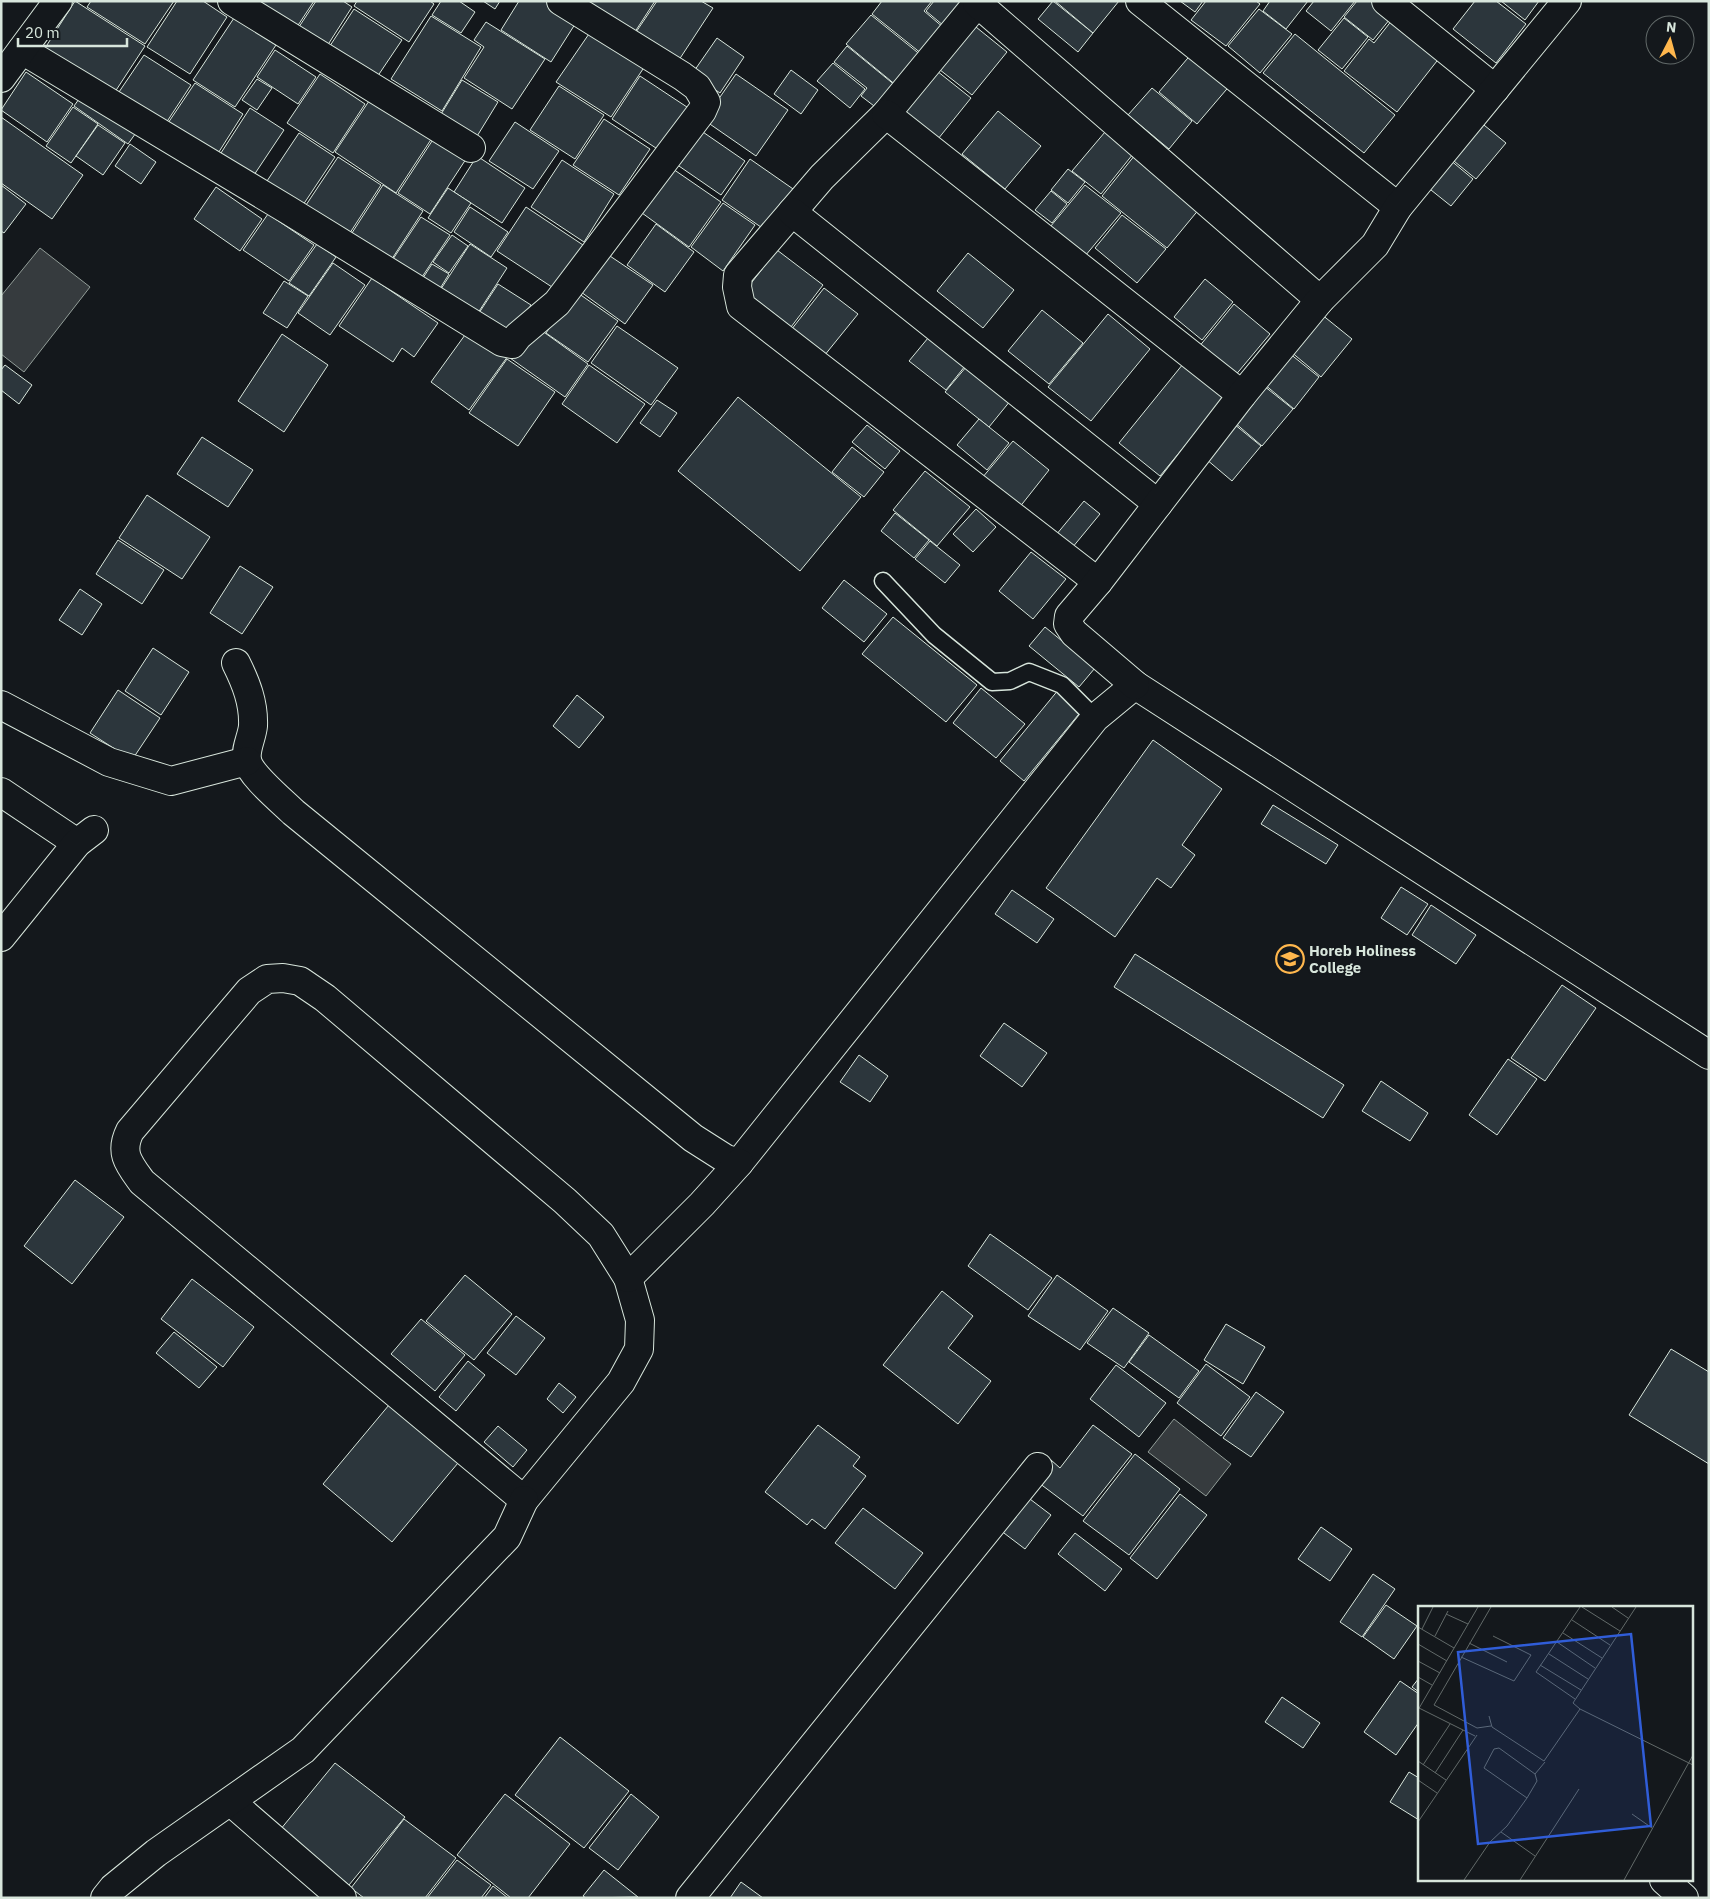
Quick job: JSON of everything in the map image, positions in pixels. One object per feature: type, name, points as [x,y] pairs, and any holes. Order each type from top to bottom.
[{"type":"street","points":[[1,78],[58,1]]},
{"type":"street","points":[[232,1],[471,148]]},
{"type":"street","points":[[22,50],[288,210],[502,342],[512,344],[518,336],[557,303],[702,112],[706,102],[697,87],[682,76],[561,1]]},
{"type":"street","points":[[1140,1],[1398,208]]},
{"type":"street","points":[[1386,1],[1495,89]]},
{"type":"street","points":[[1568,1],[1398,208],[1375,245],[1320,300],[1242,395],[1098,582],[1069,616],[1068,624],[1074,633],[1135,685],[1709,1055]]},
{"type":"street","points":[[1098,582],[741,306],[737,287],[738,275],[822,177],[886,114],[978,2],[1320,300]]},
{"type":"street","points":[[886,114],[1242,395]]},
{"type":"street","points":[[792,212],[1158,504]]},
{"type":"street","points":[[236,663],[246,683],[251,701],[253,724],[247,761],[253,772],[293,812],[693,1138],[726,1159],[739,1163]]},
{"type":"street","points":[[628,1278],[702,1204],[739,1163],[1095,718],[1135,685]]},
{"type":"street","points":[[1,705],[109,762],[171,781],[247,761]]},
{"type":"street","points":[[1,792],[86,837],[1,938]]},
{"type":"street","points":[[105,1898],[113,1888],[156,1853],[304,1750],[507,1537],[524,1500],[621,1382],[639,1349],[640,1320],[628,1278],[601,1235],[565,1201],[325,998],[300,981],[284,978],[267,979],[249,990],[130,1132],[124,1150],[129,1164],[142,1182],[524,1500]]},
{"type":"street","points":[[690,1898],[1038,1467]]},
{"type":"street","points":[[231,1802],[342,1898]]},
{"type":"street","points":[[1666,1882],[1684,1898]]},
{"type":"lane","points":[[883,580],[934,635],[992,682],[1010,681],[1029,672],[1062,685],[1095,718]]},
{"type":"shaded area","points":[[40,248],[90,287],[24,372],[1,354],[1,296]]},
{"type":"shaded area","points":[[1174,1419],[1231,1464],[1206,1496],[1148,1452]]},
{"type":"building","points":[[75,1],[145,46],[109,101],[40,56]]},
{"type":"building","points":[[91,1],[174,1],[145,44],[87,7]]},
{"type":"building","points":[[177,1],[203,1],[227,17],[190,74],[147,47]]},
{"type":"building","points":[[261,1],[314,1],[291,36],[254,11]]},
{"type":"building","points":[[316,1],[343,1],[352,7],[322,54],[293,36]]},
{"type":"building","points":[[357,1],[430,1],[434,4],[409,42],[354,6]]},
{"type":"building","points":[[441,1],[459,1],[475,12],[461,33],[432,15]]},
{"type":"building","points":[[483,1],[500,1],[495,9]]},
{"type":"building","points":[[519,1],[547,1],[577,21],[551,62],[501,30]]},
{"type":"building","points":[[589,1],[655,1],[629,41],[583,11]]},
{"type":"building","points":[[657,1],[701,1],[713,8],[675,66],[632,38]]},
{"type":"building","points":[[882,1],[932,1],[924,11],[944,28],[922,54],[872,14]]},
{"type":"building","points":[[934,1],[965,1],[944,26],[926,11]]},
{"type":"building","points":[[1053,1],[1093,33],[1078,52],[1038,19]]},
{"type":"building","points":[[1055,1],[1119,1],[1093,33]]},
{"type":"building","points":[[1180,1],[1203,1],[1195,12]]},
{"type":"building","points":[[1206,1],[1256,1],[1260,4],[1226,46],[1191,20]]},
{"type":"building","points":[[1270,1],[1308,1],[1286,29],[1263,11]]},
{"type":"building","points":[[1314,1],[1355,1],[1331,31],[1306,11]]},
{"type":"building","points":[[1357,1],[1377,1],[1394,14],[1373,40],[1344,17]]},
{"type":"building","points":[[1475,1],[1496,1],[1526,24],[1496,63],[1453,29]]},
{"type":"building","points":[[1501,1],[1539,1],[1525,20]]},
{"type":"building","points":[[354,9],[402,40],[371,86],[324,55]]},
{"type":"building","points":[[1259,9],[1292,34],[1260,73],[1228,46]]},
{"type":"building","points":[[871,15],[922,56],[897,86],[846,44]]},
{"type":"building","points":[[1396,15],[1444,52],[1397,112],[1344,71],[1369,39],[1374,43]]},
{"type":"building","points":[[431,16],[481,47],[442,111],[391,79]]},
{"type":"building","points":[[234,18],[276,45],[235,107],[193,80]]},
{"type":"building","points":[[1344,18],[1368,37],[1342,69],[1318,50]]},
{"type":"building","points":[[486,22],[545,59],[512,109],[464,78],[484,47],[474,40]]},
{"type":"building","points":[[971,23],[1007,52],[972,95],[935,66]]},
{"type":"building","points":[[593,28],[647,63],[611,117],[556,82]]},
{"type":"building","points":[[1295,34],[1395,115],[1364,153],[1263,73]]},
{"type":"building","points":[[717,38],[744,57],[720,93],[692,74]]},
{"type":"building","points":[[847,46],[896,86],[878,109],[861,96],[867,88],[834,62]]},
{"type":"building","points":[[275,50],[316,77],[298,104],[257,77]]},
{"type":"building","points":[[1193,52],[1232,83],[1197,124],[1159,92]]},
{"type":"building","points":[[144,55],[191,85],[166,123],[119,92]]},
{"type":"building","points":[[833,63],[865,89],[850,108],[817,81]]},
{"type":"building","points":[[791,70],[818,90],[801,114],[774,94]]},
{"type":"building","points":[[937,71],[971,98],[938,139],[903,111]]},
{"type":"building","points":[[26,72],[73,104],[47,142],[1,110]]},
{"type":"building","points":[[320,74],[365,104],[333,153],[287,123]]},
{"type":"building","points":[[736,74],[788,110],[756,156],[704,120]]},
{"type":"building","points":[[640,76],[693,111],[665,154],[612,119]]},
{"type":"building","points":[[257,79],[272,88],[257,110],[242,100]]},
{"type":"building","points":[[462,80],[498,102],[471,146],[435,124]]},
{"type":"building","points":[[195,83],[243,114],[215,158],[166,126]]},
{"type":"building","points":[[559,86],[604,115],[575,159],[530,130]]},
{"type":"building","points":[[1152,88],[1192,121],[1169,149],[1128,115]]},
{"type":"building","points":[[84,92],[138,130],[128,144],[74,106]]},
{"type":"building","points":[[371,98],[432,138],[396,193],[335,152]]},
{"type":"building","points":[[73,107],[98,124],[71,163],[46,146]]},
{"type":"building","points":[[250,108],[284,130],[252,178],[219,156]]},
{"type":"building","points":[[998,111],[1041,146],[1005,189],[962,154]]},
{"type":"building","points":[[1,117],[83,175],[52,219],[1,183]]},
{"type":"building","points":[[604,119],[650,149],[619,195],[573,165]]},
{"type":"building","points":[[1479,121],[1506,143],[1476,179],[1449,157]]},
{"type":"building","points":[[515,122],[559,151],[533,189],[489,161]]},
{"type":"building","points":[[98,125],[125,143],[103,175],[76,156]]},
{"type":"building","points":[[700,130],[745,161],[721,195],[676,164]]},
{"type":"building","points":[[1105,132],[1133,154],[1101,194],[1072,171]]},
{"type":"building","points":[[299,133],[335,157],[299,211],[263,187]]},
{"type":"building","points":[[436,135],[468,156],[430,214],[398,193]]},
{"type":"building","points":[[130,144],[156,162],[141,184],[115,166]]},
{"type":"building","points":[[1135,155],[1200,208],[1167,248],[1102,196]]},
{"type":"building","points":[[477,156],[525,188],[502,223],[454,192]]},
{"type":"building","points":[[338,157],[381,185],[346,239],[302,211]]},
{"type":"building","points":[[750,159],[796,191],[768,232],[722,200]]},
{"type":"building","points":[[1449,159],[1473,179],[1451,206],[1426,186]]},
{"type":"building","points":[[562,160],[614,194],[584,242],[531,207]]},
{"type":"building","points":[[673,169],[721,202],[689,247],[642,213]]},
{"type":"building","points":[[1068,169],[1085,182],[1068,203],[1051,190]]},
{"type":"building","points":[[1,185],[26,204],[4,233],[1,231]]},
{"type":"building","points":[[383,185],[423,211],[388,265],[348,239]]},
{"type":"building","points":[[1085,185],[1121,213],[1085,256],[1050,227]]},
{"type":"building","points":[[216,187],[262,219],[240,251],[194,219]]},
{"type":"building","points":[[448,188],[471,203],[451,233],[428,218]]},
{"type":"building","points":[[1051,191],[1067,204],[1052,223],[1035,210]]},
{"type":"building","points":[[723,203],[755,225],[723,271],[691,247]]},
{"type":"building","points":[[470,207],[508,232],[491,257],[454,232]]},
{"type":"building","points":[[526,207],[583,245],[555,289],[497,251]]},
{"type":"building","points":[[268,214],[314,245],[289,281],[243,250]]},
{"type":"building","points":[[1122,215],[1166,249],[1137,283],[1095,248]]},
{"type":"building","points":[[421,217],[450,235],[418,283],[389,265]]},
{"type":"building","points":[[656,224],[694,252],[665,292],[627,265]]},
{"type":"building","points":[[452,235],[468,246],[449,273],[433,262]]},
{"type":"building","points":[[317,244],[336,257],[309,296],[289,283]]},
{"type":"building","points":[[470,244],[507,268],[476,316],[439,292]]},
{"type":"building","points":[[777,250],[823,285],[791,327],[745,291]]},
{"type":"building","points":[[968,253],[1014,290],[983,328],[937,291]]},
{"type":"building","points":[[607,254],[653,285],[625,324],[581,292]]},
{"type":"building","points":[[333,263],[365,285],[330,335],[298,313]]},
{"type":"building","points":[[432,264],[449,274],[436,295],[419,284]]},
{"type":"building","points":[[372,278],[438,323],[414,357],[402,348],[393,362],[339,326]]},
{"type":"building","points":[[1205,279],[1233,302],[1202,340],[1174,317]]},
{"type":"building","points":[[284,281],[308,296],[287,328],[263,313]]},
{"type":"building","points":[[498,284],[531,305],[510,338],[477,316]]},
{"type":"building","points":[[824,288],[858,314],[824,356],[791,330]]},
{"type":"building","points":[[575,291],[618,321],[588,362],[546,333]]},
{"type":"building","points":[[1234,304],[1270,334],[1234,377],[1198,348]]},
{"type":"building","points":[[1042,310],[1083,343],[1049,384],[1008,351]]},
{"type":"building","points":[[1108,314],[1150,349],[1091,421],[1048,387]]},
{"type":"building","points":[[1321,314],[1352,339],[1321,377],[1290,351]]},
{"type":"building","points":[[534,325],[588,364],[565,397],[510,358]]},
{"type":"building","points":[[617,326],[678,368],[651,405],[591,363]]},
{"type":"building","points":[[470,328],[508,356],[469,410],[431,382]]},
{"type":"building","points":[[933,332],[969,361],[946,390],[909,361]]},
{"type":"building","points":[[282,334],[328,365],[284,432],[238,401]]},
{"type":"building","points":[[1289,353],[1319,377],[1294,409],[1264,384]]},
{"type":"building","points":[[507,359],[555,392],[518,446],[469,413]]},
{"type":"building","points":[[972,360],[1015,395],[989,427],[945,392]]},
{"type":"building","points":[[1183,364],[1225,397],[1160,476],[1119,443]]},
{"type":"building","points":[[5,365],[32,385],[19,404],[1,390],[1,370]]},
{"type":"building","points":[[589,365],[645,404],[617,443],[562,404]]},
{"type":"building","points":[[1264,386],[1293,409],[1262,446],[1234,422]]},
{"type":"building","points":[[738,397],[861,497],[800,571],[678,471]]},
{"type":"building","points":[[657,400],[677,413],[660,437],[640,423]]},
{"type":"building","points":[[979,419],[1009,443],[987,470],[957,445]]},
{"type":"building","points":[[1234,424],[1261,446],[1232,481],[1206,459]]},
{"type":"building","points":[[867,425],[900,451],[885,469],[852,442]]},
{"type":"building","points":[[202,437],[253,470],[228,507],[177,474]]},
{"type":"building","points":[[1013,441],[1049,470],[1019,508],[982,478]]},
{"type":"building","points":[[852,447],[884,472],[864,497],[832,472]]},
{"type":"building","points":[[925,471],[970,507],[937,546],[893,510]]},
{"type":"building","points":[[147,495],[210,537],[182,579],[119,538]]},
{"type":"building","points":[[1084,501],[1100,514],[1072,548],[1056,535]]},
{"type":"building","points":[[976,509],[996,527],[973,552],[953,534]]},
{"type":"building","points":[[895,513],[929,540],[914,558],[881,531]]},
{"type":"building","points":[[118,540],[164,570],[142,604],[96,574]]},
{"type":"building","points":[[930,541],[960,565],[945,583],[915,559]]},
{"type":"building","points":[[1031,552],[1066,579],[1033,619],[999,591]]},
{"type":"building","points":[[240,566],[273,587],[242,634],[210,613]]},
{"type":"building","points":[[844,580],[887,614],[864,642],[822,608]]},
{"type":"building","points":[[80,589],[102,604],[82,635],[59,620]]},
{"type":"building","points":[[893,617],[977,685],[946,722],[862,654]]},
{"type":"building","points":[[1045,627],[1095,668],[1079,687],[1029,646]]},
{"type":"building","points":[[153,648],[189,672],[161,715],[125,691]]},
{"type":"building","points":[[981,688],[1025,724],[996,758],[953,723]]},
{"type":"building","points":[[1059,689],[1083,709],[1024,781],[1000,761]]},
{"type":"building","points":[[118,690],[160,718],[132,760],[90,733]]},
{"type":"building","points":[[577,695],[604,717],[579,748],[553,726]]},
{"type":"building","points":[[1153,740],[1222,789],[1182,845],[1195,855],[1171,888],[1157,878],[1115,937],[1046,888]]},
{"type":"building","points":[[1273,805],[1338,845],[1326,864],[1261,824]]},
{"type":"building","points":[[1401,887],[1428,904],[1407,935],[1381,918]]},
{"type":"building","points":[[1012,890],[1054,919],[1037,943],[995,914]]},
{"type":"building","points":[[1431,905],[1476,935],[1456,964],[1412,935]]},
{"type":"building","points":[[1135,954],[1344,1085],[1323,1118],[1114,987]]},
{"type":"building","points":[[1562,985],[1596,1008],[1545,1081],[1511,1058]]},
{"type":"building","points":[[1004,1023],[1047,1053],[1022,1087],[980,1056]]},
{"type":"building","points":[[859,1055],[888,1076],[870,1102],[840,1082]]},
{"type":"building","points":[[1508,1059],[1537,1079],[1497,1135],[1469,1115]]},
{"type":"building","points":[[1381,1081],[1428,1113],[1410,1141],[1362,1111]]},
{"type":"building","points":[[75,1180],[124,1217],[72,1284],[24,1246]]},
{"type":"building","points":[[990,1234],[1052,1278],[1028,1310],[968,1266]]},
{"type":"building","points":[[465,1275],[512,1314],[474,1360],[426,1321]]},
{"type":"building","points":[[1057,1275],[1108,1311],[1080,1350],[1028,1316]]},
{"type":"building","points":[[192,1279],[254,1327],[223,1367],[161,1319]]},
{"type":"building","points":[[942,1291],[973,1316],[948,1348],[991,1381],[958,1424],[883,1365]]},
{"type":"building","points":[[1113,1308],[1149,1333],[1124,1368],[1087,1343]]},
{"type":"building","points":[[516,1316],[545,1338],[516,1375],[487,1353]]},
{"type":"building","points":[[421,1319],[465,1355],[435,1391],[391,1354]]},
{"type":"building","points":[[1226,1324],[1265,1347],[1243,1384],[1204,1360]]},
{"type":"building","points":[[174,1332],[217,1367],[199,1388],[156,1353]]},
{"type":"building","points":[[1149,1335],[1199,1371],[1179,1398],[1129,1362]]},
{"type":"building","points":[[1671,1349],[1709,1372],[1709,1464],[1629,1415]]},
{"type":"building","points":[[468,1361],[485,1375],[456,1411],[439,1397]]},
{"type":"building","points":[[1206,1364],[1250,1397],[1221,1436],[1177,1403]]},
{"type":"building","points":[[1116,1365],[1166,1403],[1139,1437],[1090,1399]]},
{"type":"building","points":[[559,1383],[576,1397],[563,1413],[547,1399]]},
{"type":"building","points":[[1256,1392],[1284,1412],[1251,1457],[1223,1438]]},
{"type":"building","points":[[394,1399],[463,1457],[392,1542],[323,1484]]},
{"type":"building","points":[[818,1425],[860,1457],[853,1466],[866,1476],[825,1529],[812,1519],[807,1525],[765,1492]]},
{"type":"building","points":[[1093,1425],[1132,1454],[1083,1516],[1035,1480],[1051,1460],[1060,1468]]},
{"type":"building","points":[[498,1426],[527,1450],[513,1467],[484,1442]]},
{"type":"building","points":[[1135,1454],[1180,1489],[1129,1555],[1083,1521]]},
{"type":"building","points":[[1180,1494],[1207,1515],[1157,1579],[1130,1558]]},
{"type":"building","points":[[1026,1496],[1051,1515],[1025,1549],[1000,1530]]},
{"type":"building","points":[[863,1508],[923,1553],[895,1589],[835,1543]]},
{"type":"building","points":[[1321,1527],[1352,1549],[1330,1581],[1298,1559]]},
{"type":"building","points":[[1075,1533],[1122,1569],[1105,1591],[1058,1554]]},
{"type":"building","points":[[1373,1574],[1395,1589],[1362,1637],[1340,1622]]},
{"type":"building","points":[[1386,1605],[1417,1626],[1394,1659],[1363,1637]]},
{"type":"building","points":[[1418,1679],[1418,1691],[1412,1687]]},
{"type":"building","points":[[1400,1681],[1418,1693],[1418,1723],[1396,1755],[1364,1732]]},
{"type":"building","points":[[1282,1697],[1320,1723],[1303,1748],[1265,1722]]},
{"type":"building","points":[[560,1737],[629,1791],[584,1848],[515,1795]]},
{"type":"building","points":[[335,1763],[405,1817],[349,1885],[280,1830]]},
{"type":"building","points":[[1409,1772],[1418,1777],[1418,1819],[1390,1802]]},
{"type":"building","points":[[505,1794],[570,1844],[528,1898],[511,1898],[457,1855]]},
{"type":"building","points":[[631,1794],[659,1817],[618,1870],[589,1848]]},
{"type":"building","points":[[404,1819],[456,1858],[425,1898],[364,1898],[351,1888]]},
{"type":"building","points":[[457,1860],[491,1885],[481,1898],[427,1898]]},
{"type":"building","points":[[604,1870],[638,1897],[586,1898],[583,1896]]},
{"type":"building","points":[[741,1882],[763,1898],[730,1898]]},
{"type":"building","points":[[493,1886],[508,1898],[484,1898]]},
{"type":"place","name":"Horeb Holiness College","points":[[1290,959]]}]
